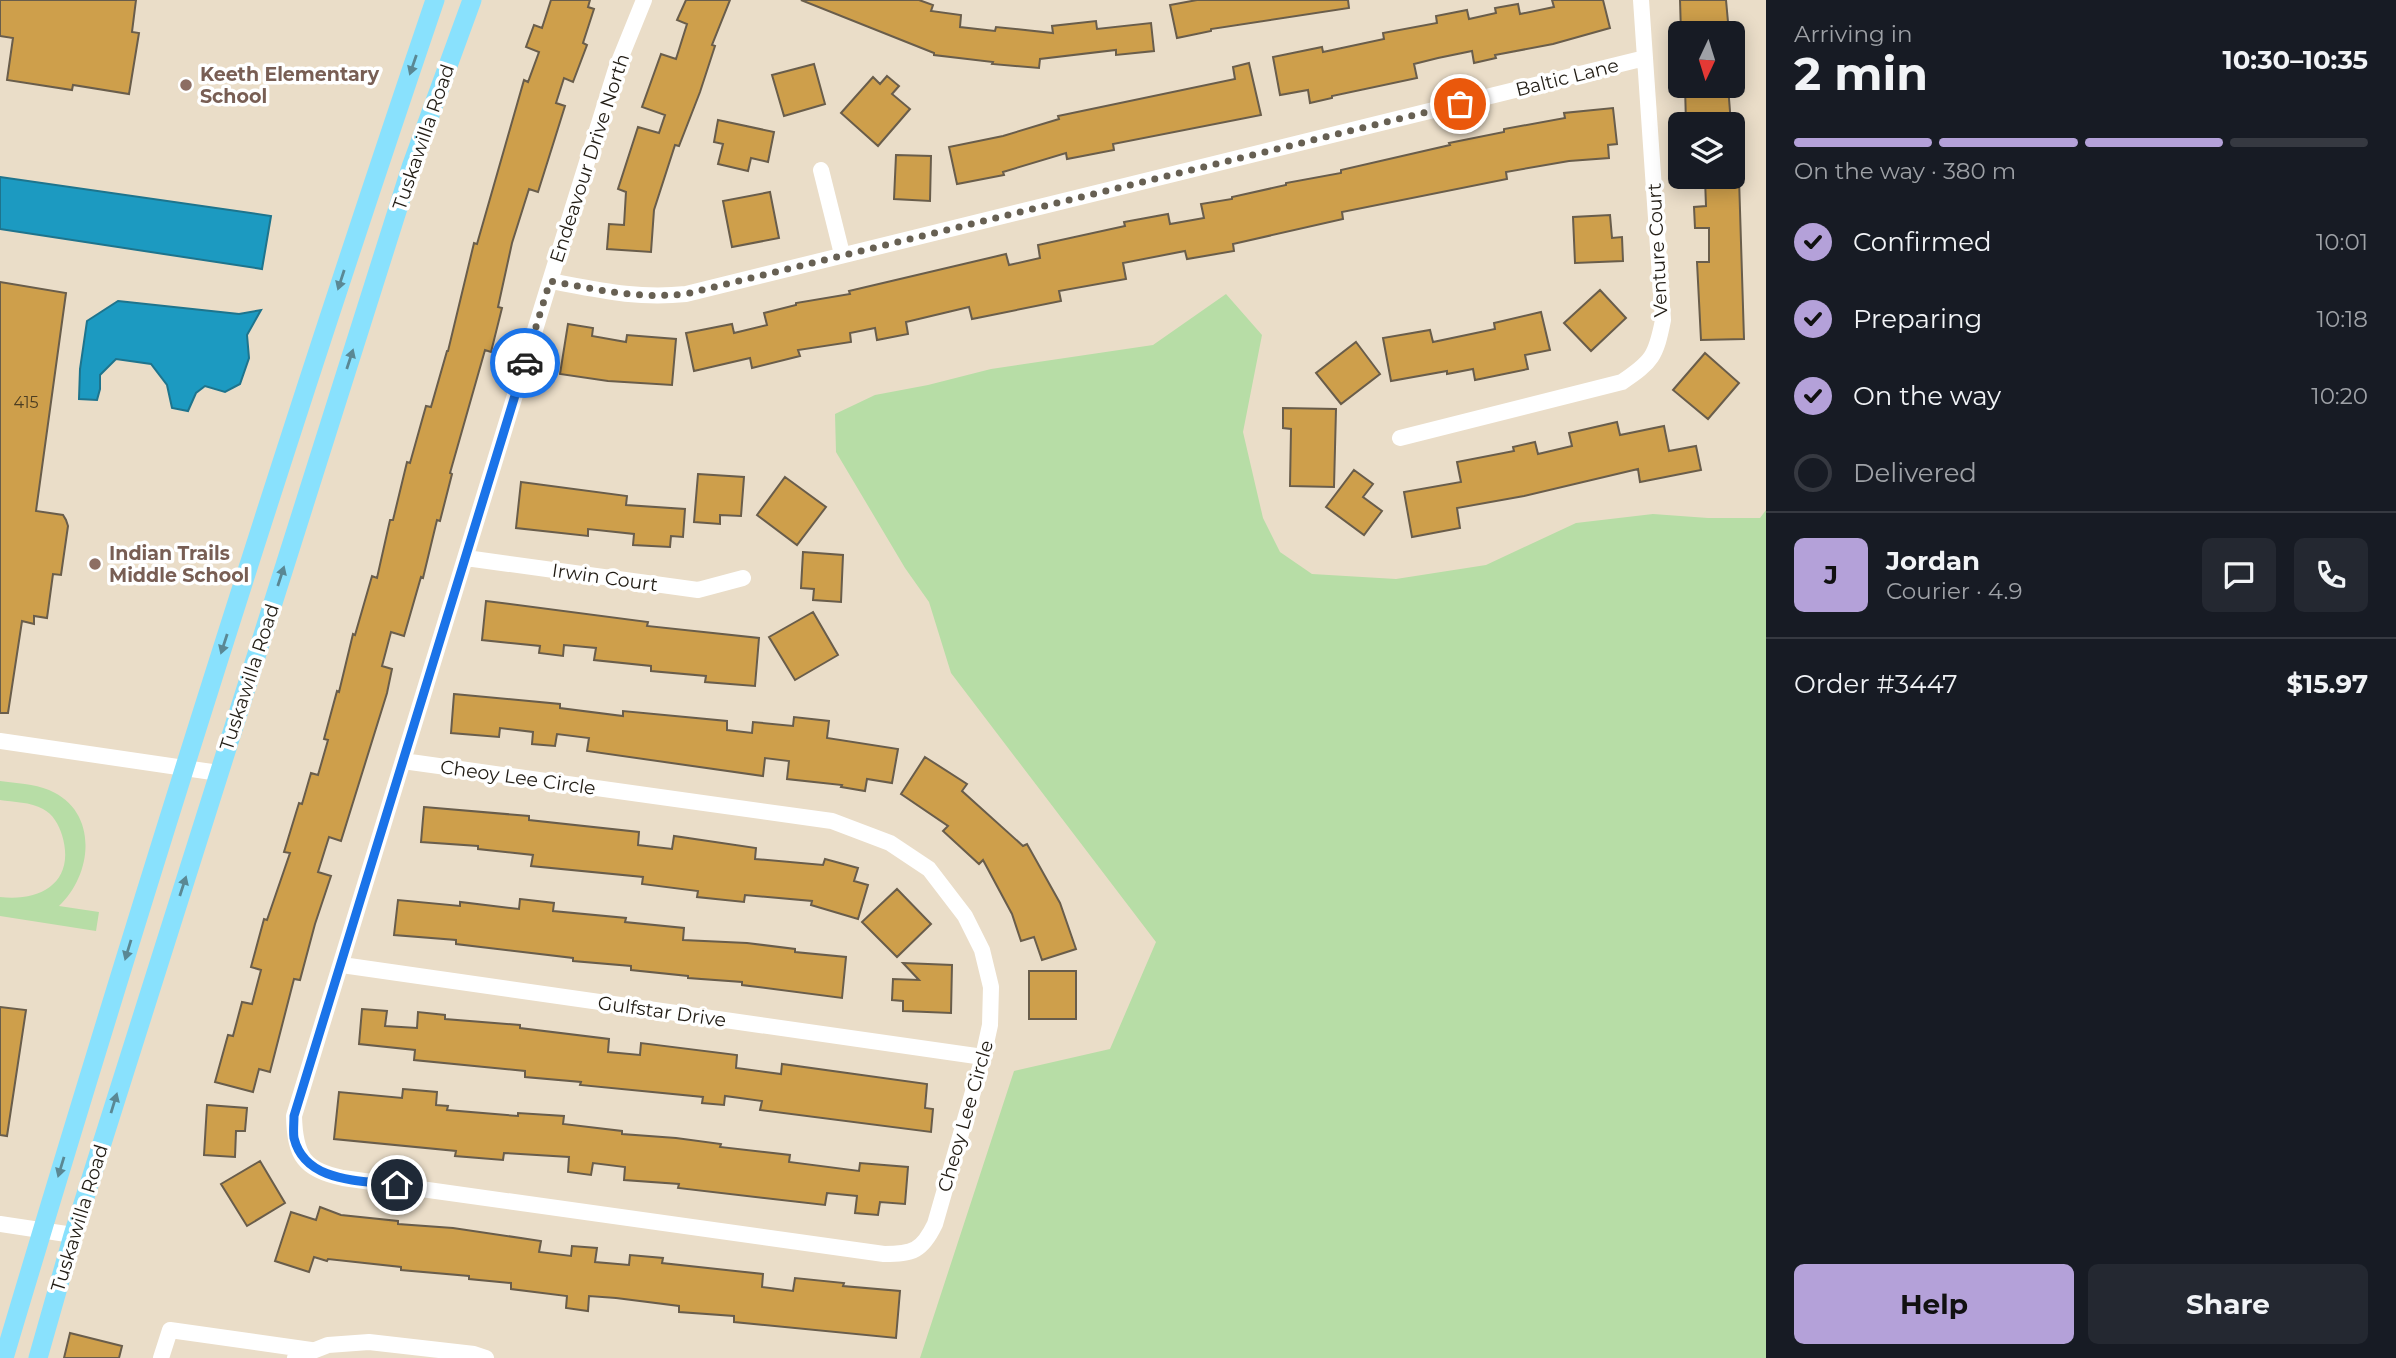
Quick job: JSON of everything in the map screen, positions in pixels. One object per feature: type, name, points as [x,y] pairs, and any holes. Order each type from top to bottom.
[{"type":"main road","name":"Tuskawilla Road","points":[[4,1358],[184,767],[435,0]]},
{"type":"main road","name":"Tuskawilla Road","points":[[38,1358],[73,1235],[415,153],[466,2]]},
{"type":"main road","points":[[386,147],[415,153]]},
{"type":"street","name":"Endeavour Drive North","points":[[304,1160],[294,1138],[294,1116],[616,69],[644,0]]},
{"type":"street","name":"Venture Court","points":[[1400,438],[1622,382],[1647,365],[1659,341],[1663,320],[1641,0]]},
{"type":"street","name":"Baltic Lane","points":[[550,281],[622,295],[654,297],[686,294],[1645,58]]},
{"type":"street","points":[[821,170],[842,254]]},
{"type":"street","name":"Irwin Court","points":[[466,558],[698,590],[743,578]]},
{"type":"street","points":[[0,741],[219,773]]},
{"type":"street","name":"Cheoy Lee Circle","points":[[304,1160],[321,1173],[343,1178],[884,1254],[901,1254],[917,1250],[928,1238],[934,1224],[983,1058],[990,1026],[991,987],[982,950],[965,916],[929,869],[890,843],[832,821],[403,761]]},
{"type":"street","name":"Gulfstar Drive","points":[[342,965],[983,1058]]},
{"type":"street","points":[[0,1224],[73,1235]]},
{"type":"street","points":[[161,1358],[170,1330],[315,1350]]},
{"type":"street","points":[[295,1358],[328,1345],[369,1342],[474,1354],[486,1358]]},
{"type":"green space","points":[[1226,294],[1262,335],[1243,432],[1263,518],[1280,552],[1312,574],[1396,579],[1486,565],[1576,523],[1653,514],[1760,518],[1766,510],[1766,1358],[920,1358],[1014,1071],[1110,1049],[1156,942],[951,673],[929,602],[905,568],[836,452],[835,414],[875,395],[991,369],[1153,345]]},
{"type":"green space","points":[[0,781],[49,790],[65,800],[76,812],[83,827],[86,844],[84,861],[79,877],[59,906],[99,912],[96,931],[0,916],[0,897],[29,896],[52,885],[60,876],[65,851],[61,831],[53,817],[33,805],[0,800]]},
{"type":"water","points":[[0,177],[271,216],[262,269],[0,229]]},
{"type":"water","points":[[118,301],[239,314],[261,310],[247,335],[249,358],[240,384],[225,392],[205,386],[196,393],[188,411],[172,408],[167,385],[151,364],[116,359],[100,375],[97,400],[79,399],[87,321]]},
{"type":"building","points":[[0,0],[136,0],[132,32],[139,33],[129,94],[73,85],[72,90],[7,80],[13,38],[0,36]]},
{"type":"building","points":[[551,0],[590,0],[588,7],[594,9],[583,43],[587,45],[573,82],[564,78],[556,103],[565,106],[538,192],[529,189],[512,243],[498,307],[502,308],[491,352],[485,350],[450,473],[452,474],[440,521],[437,520],[423,578],[421,577],[404,636],[391,632],[382,666],[392,669],[387,693],[341,841],[329,837],[318,872],[331,876],[300,980],[294,979],[270,1072],[259,1069],[253,1092],[215,1082],[228,1035],[233,1036],[242,1002],[252,1004],[261,970],[251,967],[264,919],[267,920],[290,853],[284,852],[299,803],[302,804],[311,773],[318,775],[328,740],[324,739],[353,634],[355,635],[372,576],[377,578],[407,462],[410,463],[426,406],[431,407],[448,351],[474,243],[477,244],[524,80],[528,82],[539,52],[526,47],[534,25],[542,28]]},
{"type":"building","points":[[686,0],[730,0],[712,45],[715,46],[700,92],[679,146],[675,145],[654,210],[651,252],[607,249],[609,224],[624,225],[626,192],[618,189],[638,127],[659,133],[665,115],[642,107],[661,54],[676,59],[687,24],[677,20]]},
{"type":"building","points":[[801,0],[919,0],[933,5],[931,11],[961,15],[960,27],[995,31],[996,27],[1053,33],[1052,26],[1096,21],[1097,29],[1151,23],[1154,51],[1116,55],[1116,50],[1040,59],[1039,68],[992,64],[993,62],[934,55]]},
{"type":"building","points":[[1197,0],[1348,0],[1349,8],[1211,29],[1177,38],[1170,5]]},
{"type":"building","points":[[1552,0],[1603,0],[1610,28],[1553,44],[1495,55],[1496,58],[1474,63],[1472,51],[1414,64],[1417,78],[1310,103],[1308,90],[1280,95],[1273,57],[1322,47],[1323,52],[1384,39],[1383,33],[1437,23],[1436,16],[1467,10],[1469,19],[1496,13],[1495,8],[1518,4],[1520,14],[1554,7]]},
{"type":"building","points":[[1680,0],[1726,0],[1728,21],[1681,21]]},
{"type":"building","points":[[1249,63],[1261,115],[1113,144],[1114,150],[1067,159],[1066,153],[1003,172],[1004,175],[957,184],[949,147],[1003,136],[1059,119],[1058,116],[1235,79],[1233,67]]},
{"type":"building","points":[[814,64],[825,104],[784,116],[772,75]]},
{"type":"building","points":[[887,76],[899,86],[892,94],[910,109],[878,146],[841,113],[873,77],[880,84]]},
{"type":"building","points":[[1685,98],[1729,98],[1730,112],[1686,112]]},
{"type":"building","points":[[1613,108],[1617,144],[1608,145],[1609,158],[1569,161],[1506,172],[1507,179],[1342,212],[1343,219],[1233,244],[1234,251],[1187,259],[1185,251],[1123,263],[1126,279],[1059,291],[1061,301],[972,319],[969,307],[906,322],[908,334],[877,340],[875,328],[850,333],[851,342],[798,350],[800,356],[752,368],[750,358],[694,371],[686,333],[732,324],[734,333],[767,325],[764,313],[796,303],[850,294],[849,291],[1006,254],[1009,265],[1040,258],[1038,245],[1125,226],[1124,222],[1168,214],[1170,224],[1204,218],[1201,204],[1232,199],[1286,183],[1341,173],[1341,170],[1504,132],[1504,129],[1565,118],[1564,113]]},
{"type":"building","points":[[718,120],[774,132],[768,162],[751,158],[748,171],[718,164],[723,144],[714,142]]},
{"type":"building","points":[[896,155],[931,156],[930,201],[894,199]]},
{"type":"building","points":[[1705,189],[1739,189],[1744,339],[1701,340],[1697,262],[1709,262],[1709,228],[1695,228],[1694,207],[1706,206]]},
{"type":"building","points":[[770,192],[779,238],[732,247],[723,201]]},
{"type":"building","points":[[1610,215],[1612,238],[1622,237],[1623,261],[1575,263],[1573,217]]},
{"type":"building","name":"Indian Trails Middle School","points":[[0,282],[66,293],[36,511],[63,515],[68,526],[61,575],[53,574],[47,618],[34,616],[34,624],[22,621],[8,713],[0,713]]},
{"type":"building","points":[[1600,290],[1626,318],[1591,351],[1564,323]]},
{"type":"building","points":[[1541,312],[1550,350],[1525,355],[1528,369],[1475,380],[1473,369],[1391,381],[1383,338],[1430,330],[1433,342],[1495,329],[1494,323]]},
{"type":"building","points":[[568,324],[593,328],[592,336],[626,342],[627,335],[676,339],[672,385],[608,381],[560,374]]},
{"type":"building","points":[[1356,342],[1380,374],[1341,404],[1316,373]]},
{"type":"building","points":[[1705,353],[1739,383],[1708,419],[1673,390]]},
{"type":"building","points":[[1283,408],[1336,409],[1334,487],[1290,486],[1291,429],[1283,428]]},
{"type":"building","points":[[1617,422],[1620,435],[1664,426],[1669,451],[1696,446],[1701,470],[1640,482],[1638,469],[1524,496],[1457,508],[1460,528],[1412,537],[1404,492],[1461,482],[1457,462],[1514,451],[1513,447],[1535,442],[1538,454],[1572,446],[1569,433]]},
{"type":"building","points":[[1354,470],[1373,484],[1363,497],[1382,511],[1364,535],[1326,507]]},
{"type":"building","points":[[698,474],[744,477],[741,516],[720,515],[720,524],[694,522]]},
{"type":"building","points":[[785,477],[826,507],[797,545],[757,515]]},
{"type":"building","points":[[521,482],[627,496],[626,505],[685,509],[683,537],[671,536],[670,547],[633,545],[634,534],[588,529],[588,536],[516,528]]},
{"type":"building","points":[[803,552],[843,555],[841,602],[813,600],[814,589],[801,588]]},
{"type":"building","points":[[486,601],[648,622],[647,626],[759,638],[755,686],[705,682],[706,676],[651,671],[651,666],[594,660],[596,648],[564,645],[563,656],[539,653],[540,646],[482,640]]},
{"type":"building","points":[[813,612],[838,655],[795,680],[769,637]]},
{"type":"building","points":[[454,694],[560,704],[560,708],[623,716],[623,711],[727,721],[727,730],[752,733],[753,722],[793,726],[794,717],[829,721],[827,738],[898,749],[892,783],[867,779],[865,791],[841,787],[842,785],[787,779],[789,761],[765,758],[763,776],[587,751],[589,738],[557,734],[555,746],[532,744],[533,732],[500,728],[499,737],[451,733]]},
{"type":"building","points":[[925,757],[967,784],[962,791],[1023,846],[1027,844],[1060,903],[1076,949],[1042,960],[1034,937],[1021,941],[1012,914],[983,860],[979,864],[943,831],[948,826],[901,794]]},
{"type":"building","points":[[424,807],[529,816],[529,820],[639,832],[638,845],[672,849],[674,836],[756,848],[755,859],[823,865],[825,859],[858,868],[854,881],[868,885],[858,919],[811,905],[812,901],[745,895],[744,902],[697,897],[698,891],[642,884],[643,877],[531,866],[533,855],[478,849],[478,846],[421,842]]},
{"type":"building","points":[[897,889],[931,924],[897,957],[862,922]]},
{"type":"building","points":[[520,899],[554,903],[553,911],[626,918],[625,922],[684,928],[683,940],[747,943],[795,949],[795,952],[846,957],[842,998],[742,985],[742,982],[631,970],[631,966],[573,961],[573,958],[456,944],[456,940],[394,935],[398,900],[460,906],[460,902],[519,909]]},
{"type":"building","points":[[903,963],[952,965],[951,1013],[903,1011],[903,1001],[892,1000],[893,979],[919,980]]},
{"type":"building","points":[[1029,971],[1076,971],[1076,1019],[1029,1019]]},
{"type":"building","points":[[0,1007],[26,1010],[7,1136],[0,1135]]},
{"type":"building","points":[[362,1009],[387,1011],[385,1026],[417,1028],[418,1012],[445,1015],[445,1019],[520,1025],[520,1028],[609,1039],[608,1052],[640,1055],[641,1043],[737,1055],[736,1068],[781,1074],[782,1064],[927,1084],[925,1108],[933,1109],[931,1132],[760,1110],[762,1101],[725,1096],[724,1105],[702,1103],[703,1097],[580,1085],[581,1082],[525,1077],[525,1071],[414,1060],[415,1050],[359,1044]]},
{"type":"building","points":[[403,1089],[437,1092],[436,1105],[448,1106],[447,1110],[518,1116],[518,1113],[564,1116],[563,1124],[622,1131],[622,1134],[721,1144],[720,1147],[790,1155],[789,1162],[859,1171],[860,1163],[908,1167],[905,1204],[880,1202],[878,1215],[855,1213],[857,1196],[827,1193],[825,1205],[678,1188],[679,1184],[624,1180],[625,1167],[593,1163],[591,1175],[568,1172],[569,1157],[504,1153],[503,1160],[455,1156],[456,1151],[334,1139],[339,1092],[402,1098]]},
{"type":"building","points":[[207,1105],[247,1108],[245,1131],[236,1131],[235,1157],[204,1155]]},
{"type":"building","points":[[260,1161],[285,1203],[247,1226],[221,1184]]},
{"type":"building","points":[[320,1207],[341,1215],[398,1221],[398,1224],[453,1228],[541,1241],[539,1252],[571,1256],[572,1246],[597,1248],[595,1262],[629,1265],[630,1255],[663,1258],[662,1263],[763,1274],[762,1287],[793,1291],[795,1278],[900,1291],[896,1338],[734,1322],[734,1316],[679,1312],[679,1306],[616,1298],[589,1296],[588,1311],[566,1308],[567,1296],[511,1289],[511,1283],[469,1279],[469,1276],[327,1261],[314,1257],[309,1272],[275,1261],[291,1212],[316,1220]]},
{"type":"building","points":[[70,1333],[122,1346],[119,1358],[64,1358]]},
{"type":"way so far","points":[[525,363],[550,281],[622,295],[654,297],[686,294],[1460,104]]},
{"type":"place","name":"Keeth Elementary School","points":[[186,85]]},
{"type":"place","name":"Indian Trails Middle School","points":[[95,564]]},
{"type":"route","points":[[397,1185],[321,1173],[304,1160],[294,1138],[294,1116],[525,363]]}]
